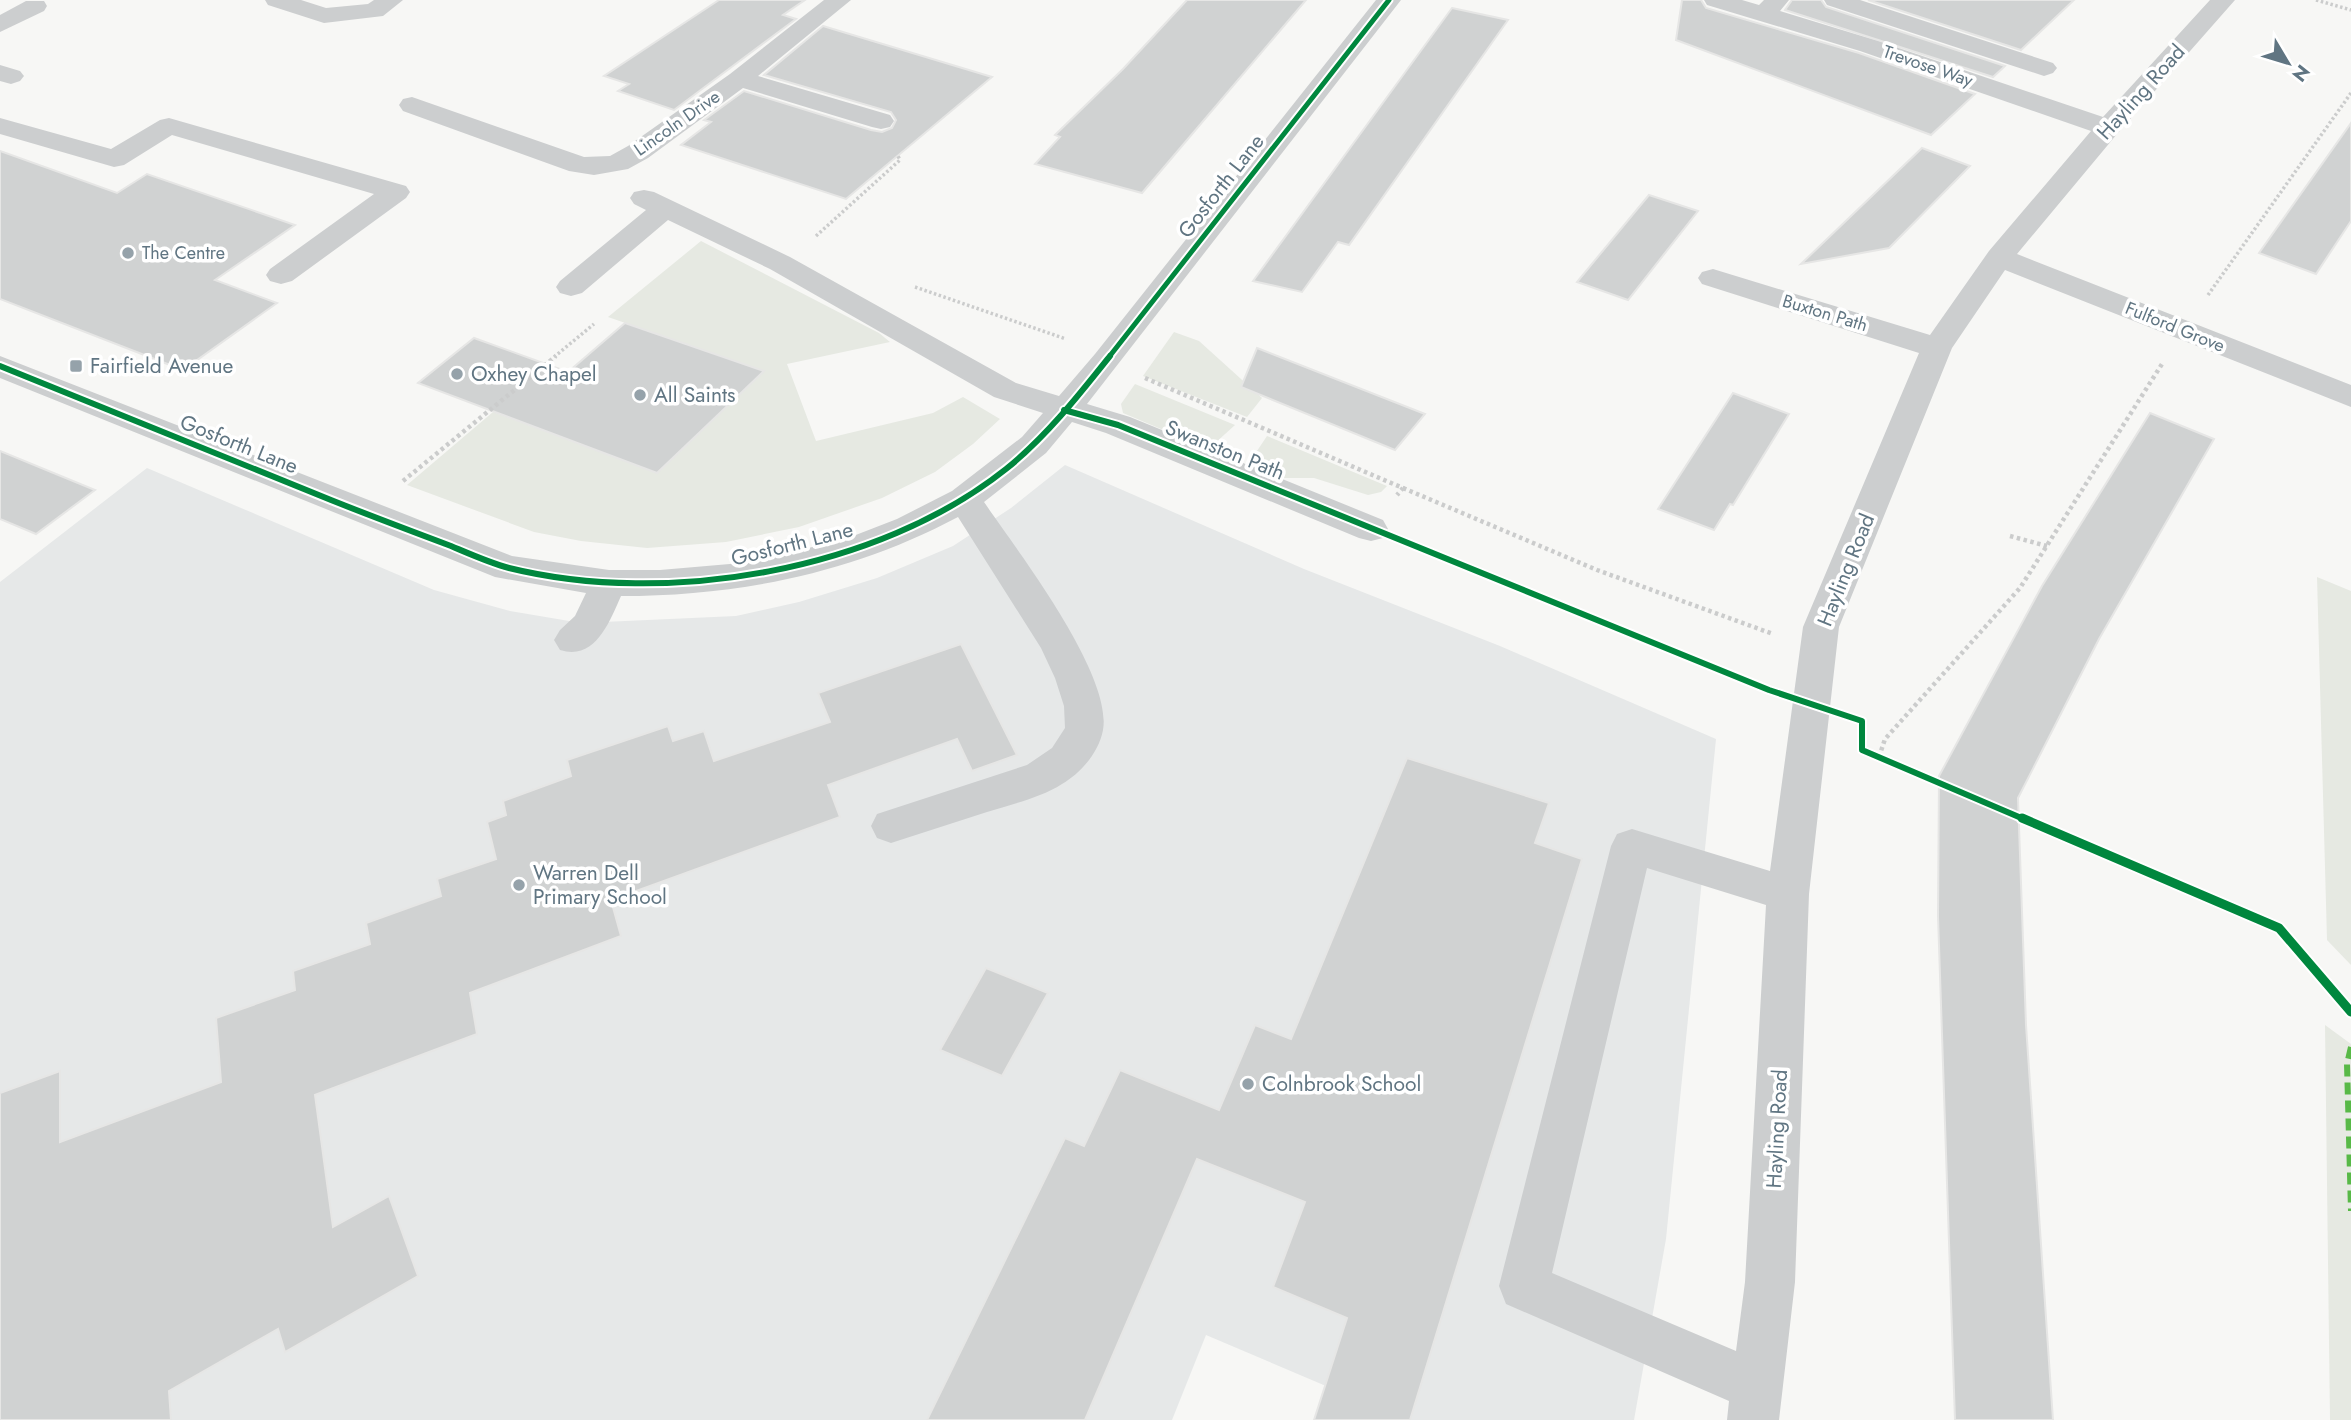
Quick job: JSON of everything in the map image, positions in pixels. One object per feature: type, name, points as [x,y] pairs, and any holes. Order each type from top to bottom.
[{"type":"street","points":[[277,0],[324,16],[374,11],[391,0]]},
{"type":"street","name":"Lincoln Drive","points":[[412,105],[565,160],[594,167],[618,163],[638,152],[739,79],[839,0]]},
{"type":"street","name":"Gosforth Lane","points":[[0,366],[363,513],[508,568],[609,583],[706,581],[753,575],[857,548],[909,527],[964,499],[1006,470],[1034,445],[1106,361],[1390,0]]},
{"type":"street","name":"Trevose Way","points":[[1716,0],[1770,7],[1869,46],[2108,128]]},
{"type":"street","points":[[1836,0],[2044,68]]},
{"type":"street","name":"Hayling Road","points":[[1755,1403],[1770,1282],[1788,894],[1821,627],[1937,348],[1998,257],[2108,128],[2223,0]]},
{"type":"street","points":[[0,25],[35,6]]},
{"type":"street","points":[[739,79],[881,121]]},
{"type":"street","points":[[0,126],[114,159],[169,126],[396,192],[281,275]]},
{"type":"street","name":"Swanston Path","points":[[571,287],[655,203],[780,263],[1005,390],[1118,425],[1371,529]]},
{"type":"street","name":"Fulford Grove","points":[[1998,257],[2351,397]]},
{"type":"street","name":"Buxton Path","points":[[1713,278],[1937,348]]},
{"type":"street","points":[[891,826],[1032,781],[1057,767],[1066,758],[1075,748],[1085,727],[1084,706],[1075,681],[1041,612],[964,499]]},
{"type":"street","points":[[573,640],[589,625],[609,583]]},
{"type":"street","points":[[1755,1403],[1524,1286],[1632,846],[1788,894]]},
{"type":"path","points":[[2316,0],[2351,10]]},
{"type":"path","points":[[1879,757],[1885,739],[2020,588],[2183,331],[2351,93]]},
{"type":"path","points":[[780,263],[801,249],[900,160],[881,121]]},
{"type":"path","points":[[363,513],[604,315]]},
{"type":"path","points":[[1403,488],[1597,570],[1775,634]]},
{"type":"path","points":[[2010,536],[2047,547]]},
{"type":"path","points":[[1862,721],[1862,750],[2279,928],[2351,1012]]},
{"type":"shaded area","points":[[701,241],[879,333],[890,342],[787,364],[816,441],[933,413],[963,397],[1000,419],[973,444],[935,472],[882,498],[799,527],[726,542],[647,548],[581,541],[534,532],[407,485],[493,412],[657,473],[764,371],[608,317]]},
{"type":"shaded area","points":[[1174,332],[1199,341],[1262,398],[1247,417],[1143,376]]},
{"type":"shaded area","points":[[1135,384],[1235,425],[1214,444],[1199,445],[1123,413],[1121,404]]},
{"type":"shaded area","points":[[1267,436],[1387,486],[1381,492],[1368,495],[1314,478],[1278,478],[1247,466]]},
{"type":"shaded area","points":[[1065,465],[1304,569],[1500,646],[1716,739],[1666,1239],[1634,1420],[1406,1420],[1206,1335],[1172,1420],[0,1420],[0,582],[147,468],[434,590],[510,611],[581,623],[736,616],[799,602],[877,578],[953,546],[1011,508]]},
{"type":"shaded area","points":[[2317,577],[2351,591],[2351,965],[2327,940]]},
{"type":"shaded area","points":[[2325,1025],[2351,1044],[2351,1420],[2330,1420]]},
{"type":"building","points":[[719,0],[805,0],[783,15],[796,19],[674,110],[618,91],[629,84],[604,76]]},
{"type":"building","points":[[1187,0],[1306,0],[1142,193],[1035,164],[1060,137],[1055,135],[1123,69]]},
{"type":"building","points":[[1682,0],[1701,0],[1706,8],[1859,53],[1975,94],[1931,135],[1676,40]]},
{"type":"building","points":[[1792,0],[1821,0],[1826,7],[2005,66],[1993,77],[1785,10]]},
{"type":"building","points":[[1868,0],[2074,0],[2021,50]]},
{"type":"building","points":[[1452,8],[1508,20],[1349,245],[1338,242],[1302,292],[1253,281]]},
{"type":"building","points":[[823,26],[992,77],[846,199],[681,145],[711,122],[704,120],[744,91],[871,130],[882,132],[892,128],[896,120],[891,112],[764,75]]},
{"type":"building","points":[[2351,123],[2351,221],[2316,274],[2259,253]]},
{"type":"building","points":[[1922,148],[1970,166],[1889,248],[1801,264]]},
{"type":"building","name":"The Centre","points":[[0,151],[117,193],[147,174],[295,225],[215,280],[277,303],[183,370],[0,299]]},
{"type":"building","points":[[1649,195],[1698,211],[1628,300],[1577,282]]},
{"type":"building","name":"All Saints","points":[[625,323],[764,371],[657,473],[418,383],[474,338],[568,372]]},
{"type":"building","points":[[1257,348],[1425,414],[1395,450],[1241,387]]},
{"type":"building","points":[[1733,393],[1789,414],[1733,505],[1730,504],[1714,530],[1658,509]]},
{"type":"building","points":[[2150,413],[2214,439],[2099,639],[2018,798],[2026,1025],[2053,1420],[1955,1420],[1938,916],[1939,776],[2042,586]]},
{"type":"building","points":[[0,451],[95,490],[36,534],[0,519]]},
{"type":"building","points":[[961,644],[1017,755],[972,771],[957,739],[828,785],[840,817],[611,900],[621,936],[470,993],[477,1034],[315,1095],[333,1227],[389,1196],[418,1276],[285,1352],[278,1329],[169,1391],[171,1420],[0,1420],[0,1093],[60,1071],[60,1142],[221,1082],[216,1018],[295,990],[293,971],[370,944],[366,923],[441,896],[437,879],[496,859],[487,822],[506,815],[503,801],[571,776],[567,760],[668,726],[673,741],[704,731],[714,761],[830,722],[818,693]]},
{"type":"building","points":[[1407,758],[1549,803],[1535,843],[1582,859],[1410,1420],[1314,1420],[1347,1318],[1273,1287],[1305,1202],[1197,1159],[1085,1420],[927,1420],[1065,1138],[1084,1146],[1120,1070],[1219,1110],[1255,1025],[1291,1039]]},
{"type":"building","points":[[986,968],[1048,993],[1002,1076],[940,1050]]},
{"type":"marked path","points":[[2351,1047],[2347,1064],[2351,1211]]},
{"type":"cycle path","points":[[0,366],[508,568],[609,583],[660,583],[753,575],[804,562],[857,548],[909,528],[964,499],[1034,445],[1106,361],[1389,0]]},
{"type":"cycle path","points":[[1064,410],[1118,425],[1769,690],[1862,721],[1862,750],[2279,928],[2351,1012]]},
{"type":"place","name":"The Centre","points":[[128,253]]},
{"type":"place","name":"Fairfield Avenue","points":[[76,366]]},
{"type":"place","name":"Oxhey Chapel","points":[[457,374]]},
{"type":"place","name":"All Saints","points":[[640,395]]},
{"type":"place","name":"Warren Dell Primary School","points":[[519,885]]},
{"type":"place","name":"Colnbrook School","points":[[1248,1084]]}]
